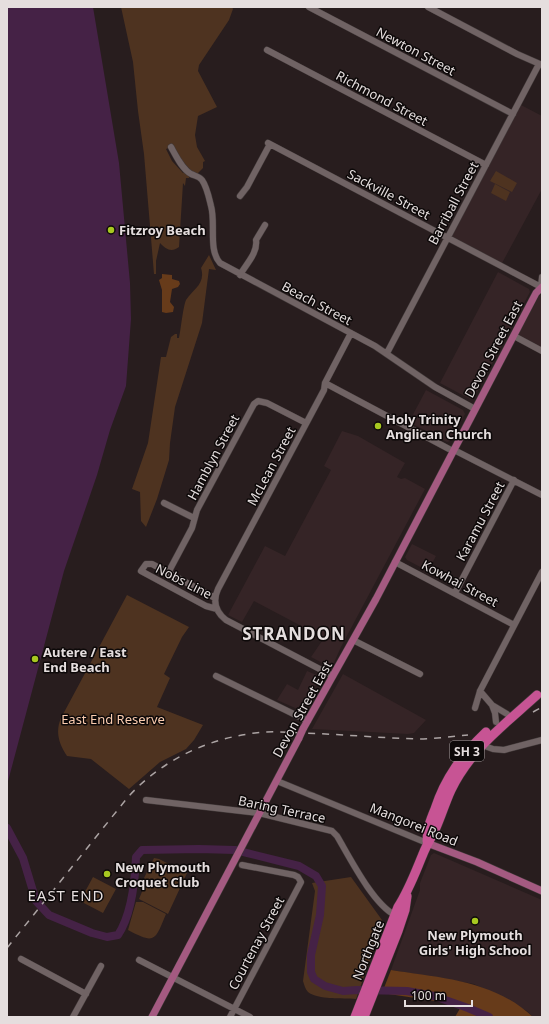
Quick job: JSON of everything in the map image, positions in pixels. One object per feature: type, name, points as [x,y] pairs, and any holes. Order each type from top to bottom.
[{"type":"highway","name":"Northgate","points":[[428,843],[427,830],[440,792],[449,776],[469,749],[496,722],[539,694]]},
{"type":"highway","name":"Northgate","points":[[354,1017],[398,907],[407,893],[452,789],[465,766],[492,734],[539,694]]},
{"type":"highway","name":"Northgate","points":[[365,1015],[403,917],[407,893]]},
{"type":"main road","name":"Devon Street East","points":[[152,1017],[308,721],[395,562],[536,293],[542,287]]},
{"type":"main road","name":"Mangorei Road","points":[[428,843],[470,859],[542,890]]},
{"type":"street","name":"Newton Street","points":[[309,7],[513,114]]},
{"type":"street","points":[[428,7],[438,9],[517,54],[541,64]]},
{"type":"street","name":"Richmond Street","points":[[267,50],[486,165]]},
{"type":"street","name":"Barriball Street","points":[[387,353],[541,64]]},
{"type":"street","name":"Sackville Street","points":[[240,196],[248,187],[269,144],[542,287]]},
{"type":"street","name":"Beach Street","points":[[171,147],[188,171],[198,176],[203,181],[213,215],[213,246],[215,256],[220,263],[387,353],[434,388],[475,409]]},
{"type":"street","points":[[240,275],[257,246],[256,240],[265,225]]},
{"type":"street","points":[[542,277],[542,287]]},
{"type":"street","name":"McLean Street","points":[[216,609],[215,598],[218,589],[324,390],[325,383],[351,333]]},
{"type":"street","points":[[514,336],[542,351]]},
{"type":"street","points":[[325,383],[542,495]]},
{"type":"street","name":"Hamblyn Street","points":[[168,573],[192,528],[197,510],[254,404],[258,401],[267,403],[306,423]]},
{"type":"street","name":"Karamu Street","points":[[455,593],[514,480]]},
{"type":"street","points":[[164,503],[194,518]]},
{"type":"street","name":"Kowhai Street","points":[[395,562],[514,625]]},
{"type":"street","name":"Nobs Line","points":[[215,598],[149,564],[144,566],[141,571],[206,606],[216,609],[226,620],[333,676]]},
{"type":"street","points":[[475,708],[480,691],[542,572]]},
{"type":"street","points":[[353,640],[420,674]]},
{"type":"street","points":[[216,676],[308,721]]},
{"type":"street","points":[[480,691],[492,705],[507,714]]},
{"type":"street","points":[[492,705],[496,722]]},
{"type":"street","points":[[492,734],[497,750]]},
{"type":"street","points":[[482,745],[497,750],[504,750],[542,740]]},
{"type":"street","name":"Mangorei Road","points":[[277,780],[428,843]]},
{"type":"street","name":"Baring Terrace","points":[[146,800],[259,813],[332,831],[337,836],[371,892],[387,911],[395,915]]},
{"type":"street","name":"Courtenay Street","points":[[230,1017],[300,885],[300,880],[294,875],[242,865]]},
{"type":"street","points":[[21,959],[86,994]]},
{"type":"street","points":[[139,960],[250,1017]]},
{"type":"street","points":[[73,1017],[101,966]]},
{"type":"shaded area","points":[[7,7],[93,7],[119,163],[130,283],[131,319],[126,386],[64,571],[7,785]]},
{"type":"shaded area","points":[[521,105],[542,116],[542,189],[501,265],[448,237]]},
{"type":"shaded area","points":[[498,272],[529,289],[530,292],[474,398],[470,399],[440,383]]},
{"type":"shaded area","points":[[162,274],[172,275],[172,279],[179,281],[180,284],[178,287],[172,289],[170,302],[174,307],[173,312],[162,312],[162,290],[159,280],[162,278]]},
{"type":"shaded area","points":[[542,293],[542,352],[516,339]]},
{"type":"shaded area","points":[[426,390],[463,410],[465,414],[450,441],[447,442],[409,422]]},
{"type":"shaded area","points":[[342,431],[358,436],[405,463],[397,477],[401,479],[405,478],[425,489],[341,647],[332,667],[330,667],[311,657],[324,638],[254,601],[242,622],[228,615],[265,546],[285,556],[331,470],[324,466]]},
{"type":"shaded area","points":[[412,544],[436,556],[428,571],[407,560],[405,557]]},
{"type":"shaded area","points":[[307,671],[319,676],[319,679],[302,711],[277,700],[287,684],[298,690]]},
{"type":"shaded area","points":[[343,674],[426,720],[414,733],[408,734],[312,729]]},
{"type":"shaded area","name":"New Plymouth Girls' High School","points":[[434,853],[542,900],[542,1016],[533,1017],[527,1011],[474,984],[391,970],[420,890],[420,883],[431,855]]},
{"type":"shaded area","points":[[391,970],[447,979],[484,988],[501,995],[533,1017],[455,1017],[462,1005],[382,993]]},
{"type":"green space","points":[[121,7],[232,7],[233,9],[229,20],[199,65],[198,71],[217,107],[198,116],[195,135],[197,147],[205,161],[203,162],[203,168],[198,173],[193,173],[180,158],[173,146],[166,149],[172,161],[183,173],[186,171],[189,178],[186,178],[185,186],[183,183],[179,247],[174,250],[169,250],[160,243],[156,261],[156,274],[154,274],[144,154],[133,62]]},
{"type":"green space","points":[[496,171],[517,183],[512,192],[490,181]]},
{"type":"green space","points":[[495,184],[510,192],[506,201],[491,193]]},
{"type":"green space","points":[[209,255],[216,270],[209,269],[202,323],[175,407],[169,460],[157,499],[146,527],[141,521],[140,492],[132,489],[148,443],[161,357],[166,357],[171,337],[177,334],[177,338],[179,338],[186,300],[198,286],[202,278],[201,268]]},
{"type":"green space","name":"East End Reserve","points":[[127,595],[189,627],[182,637],[164,674],[170,678],[157,707],[203,725],[194,740],[186,749],[160,762],[129,789],[91,759],[67,756],[60,742],[58,733],[61,718]]},
{"type":"green space","points":[[154,858],[187,873],[168,914],[139,899],[146,882],[144,878]]},
{"type":"green space","points":[[93,877],[116,889],[103,913],[80,901]]},
{"type":"green space","points":[[351,877],[382,920],[383,924],[356,999],[331,998],[312,995],[305,988],[303,981],[315,891],[312,883]]},
{"type":"green space","points":[[136,902],[143,902],[166,914],[157,934],[153,937],[144,937],[128,930]]},
{"type":"waterway","points":[[7,828],[23,858],[36,901],[49,915],[92,933],[107,937],[118,935],[123,927],[130,907],[134,887],[136,857],[142,850],[235,850],[299,866],[316,876],[322,886],[320,915],[311,955],[311,972],[314,979],[325,986],[343,991],[407,991],[434,996],[489,1017]]},
{"type":"railway","points":[[533,712],[542,707]]},
{"type":"railway","points":[[7,948],[128,797],[155,773],[202,746],[219,740],[261,732],[419,739],[468,735]]},
{"type":"place","name":"Fitzroy Beach","points":[[111,230]]},
{"type":"place","name":"Holy Trinity Anglican Church","points":[[378,426]]},
{"type":"place","name":"Autere / East End Beach","points":[[35,659]]},
{"type":"place","name":"New Plymouth Croquet Club","points":[[107,874]]},
{"type":"place","name":"New Plymouth Girls' High School","points":[[475,921]]},
{"type":"district","name":"STRANDON","points":[[294,633]]},
{"type":"district","name":"EAST END","points":[[66,895]]}]
